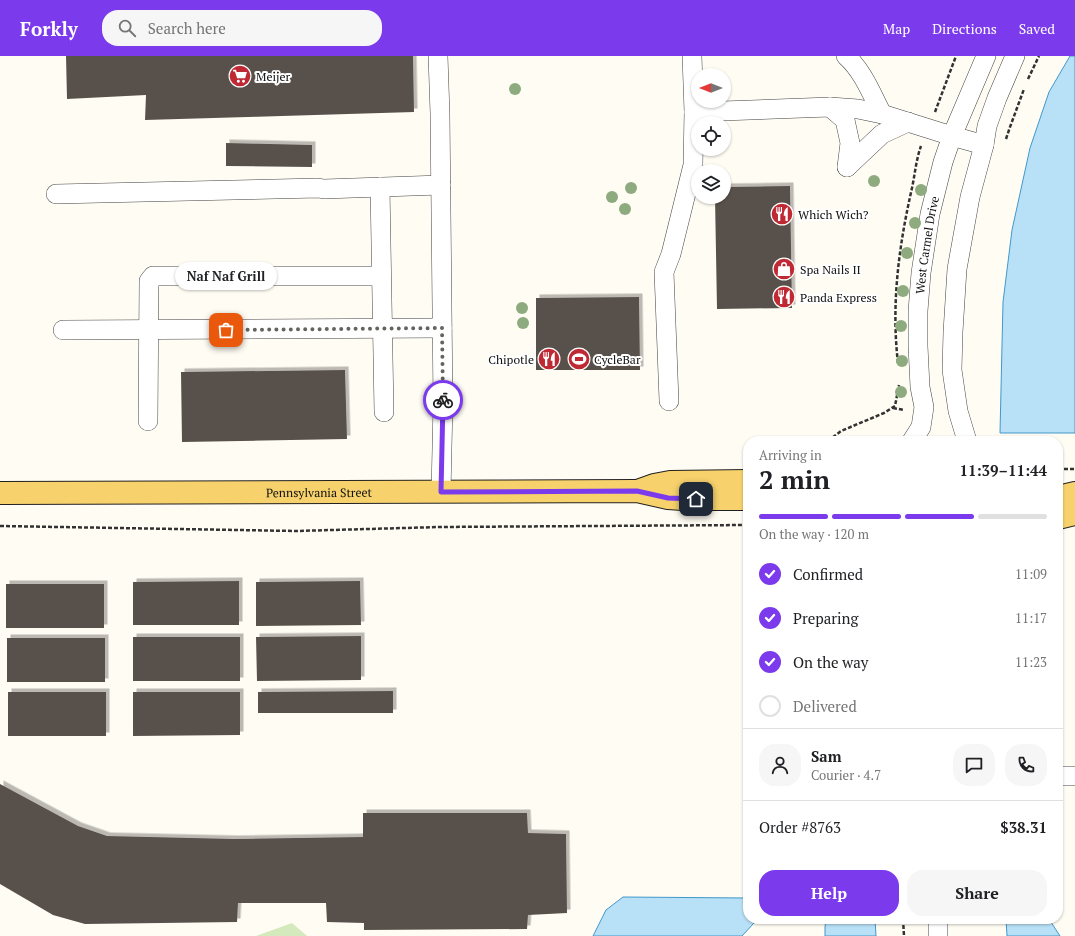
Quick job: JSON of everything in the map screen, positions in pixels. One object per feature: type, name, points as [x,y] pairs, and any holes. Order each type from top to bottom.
[{"type":"main road","name":"Pennsylvania Street","points":[[637,491],[654,485],[670,482],[743,481]]},
{"type":"main road","name":"Pennsylvania Street","points":[[0,493],[637,491],[668,498],[743,499]]},
{"type":"main road","points":[[1063,496],[1075,493]]},
{"type":"main road","points":[[1063,517],[1075,514]]},
{"type":"street","points":[[438,56],[443,408],[441,492]]},
{"type":"street","points":[[669,402],[664,272],[671,254],[693,166],[694,112],[692,56]]},
{"type":"street","points":[[846,56],[859,70],[882,114]]},
{"type":"street","name":"West Carmel Drive","points":[[915,436],[921,427],[924,407],[920,388],[918,311],[921,273],[930,214],[937,182],[952,136],[986,56]]},
{"type":"street","points":[[965,436],[958,412],[952,370],[954,304],[957,269],[974,178],[984,145],[987,126],[1015,56]]},
{"type":"street","points":[[694,112],[830,107],[858,109],[882,114],[984,145]]},
{"type":"street","points":[[830,107],[845,120],[850,143],[847,167],[882,134],[908,122]]},
{"type":"street","points":[[56,194],[324,189],[441,185]]},
{"type":"street","points":[[380,187],[384,412]]},
{"type":"street","points":[[148,421],[149,281],[152,276],[381,276]]},
{"type":"street","points":[[64,330],[442,328]]},
{"type":"street","points":[[1063,776],[1075,776]]},
{"type":"street","points":[[938,924],[938,936]]},
{"type":"path","points":[[1005,142],[1018,105],[1039,56]]},
{"type":"path","points":[[893,408],[910,412]]},
{"type":"path","points":[[835,436],[840,432],[864,422]]},
{"type":"path","points":[[1063,469],[1075,469]]},
{"type":"path","points":[[0,526],[296,530],[440,526],[743,524]]},
{"type":"path","points":[[903,924],[904,936]]},
{"type":"green space","points":[[292,923],[307,936],[256,936]]},
{"type":"water","points":[[1070,56],[1075,56],[1075,433],[1000,433],[1003,302],[1012,230],[1030,148],[1049,92]]},
{"type":"water","points":[[623,897],[743,898],[743,924],[753,924],[742,936],[593,936],[606,910]]},
{"type":"water","points":[[825,924],[875,924],[876,936],[825,936]]},
{"type":"water","points":[[1006,924],[1052,924],[1060,936],[1007,936]]},
{"type":"building","name":"Meijer","points":[[66,56],[413,56],[414,112],[145,120],[146,95],[67,99]]},
{"type":"building","points":[[226,143],[312,145],[312,167],[226,166]]},
{"type":"building","points":[[790,186],[792,308],[717,309],[715,204],[731,204],[731,187]]},
{"type":"building","points":[[639,297],[640,370],[536,370],[536,298]]},
{"type":"building","points":[[345,370],[347,439],[182,442],[181,372]]},
{"type":"building","points":[[239,581],[239,625],[133,625],[133,582]]},
{"type":"building","points":[[360,581],[361,625],[256,626],[256,582]]},
{"type":"building","points":[[6,584],[104,584],[104,628],[6,628]]},
{"type":"building","points":[[361,636],[361,680],[257,681],[256,637]]},
{"type":"building","points":[[133,637],[240,637],[240,681],[133,681]]},
{"type":"building","points":[[7,638],[105,638],[105,682],[7,682]]},
{"type":"building","points":[[393,691],[393,713],[258,713],[258,692]]},
{"type":"building","points":[[8,692],[106,692],[106,736],[8,736]]},
{"type":"building","points":[[133,692],[240,692],[240,735],[133,736]]},
{"type":"building","points":[[0,784],[78,826],[107,836],[234,839],[363,837],[363,813],[527,813],[528,833],[566,834],[567,913],[528,915],[527,929],[364,930],[364,923],[327,922],[326,903],[238,903],[237,922],[85,924],[53,915],[0,884]]},
{"type":"way so far","points":[[226,330],[442,328],[443,400]]},
{"type":"place","name":"Meijer","points":[[240,76]]},
{"type":"place","name":"Which Wich?","points":[[782,214]]},
{"type":"place","name":"Spa Nails II","points":[[784,269]]},
{"type":"place","name":"Panda Express","points":[[784,297]]},
{"type":"place","name":"Naf Naf Grill","points":[[226,330]]},
{"type":"place","name":"Chipotle","points":[[549,359]]},
{"type":"place","name":"CycleBar","points":[[579,359]]},
{"type":"route","points":[[443,400],[441,492],[637,491],[668,498],[696,499]]}]
